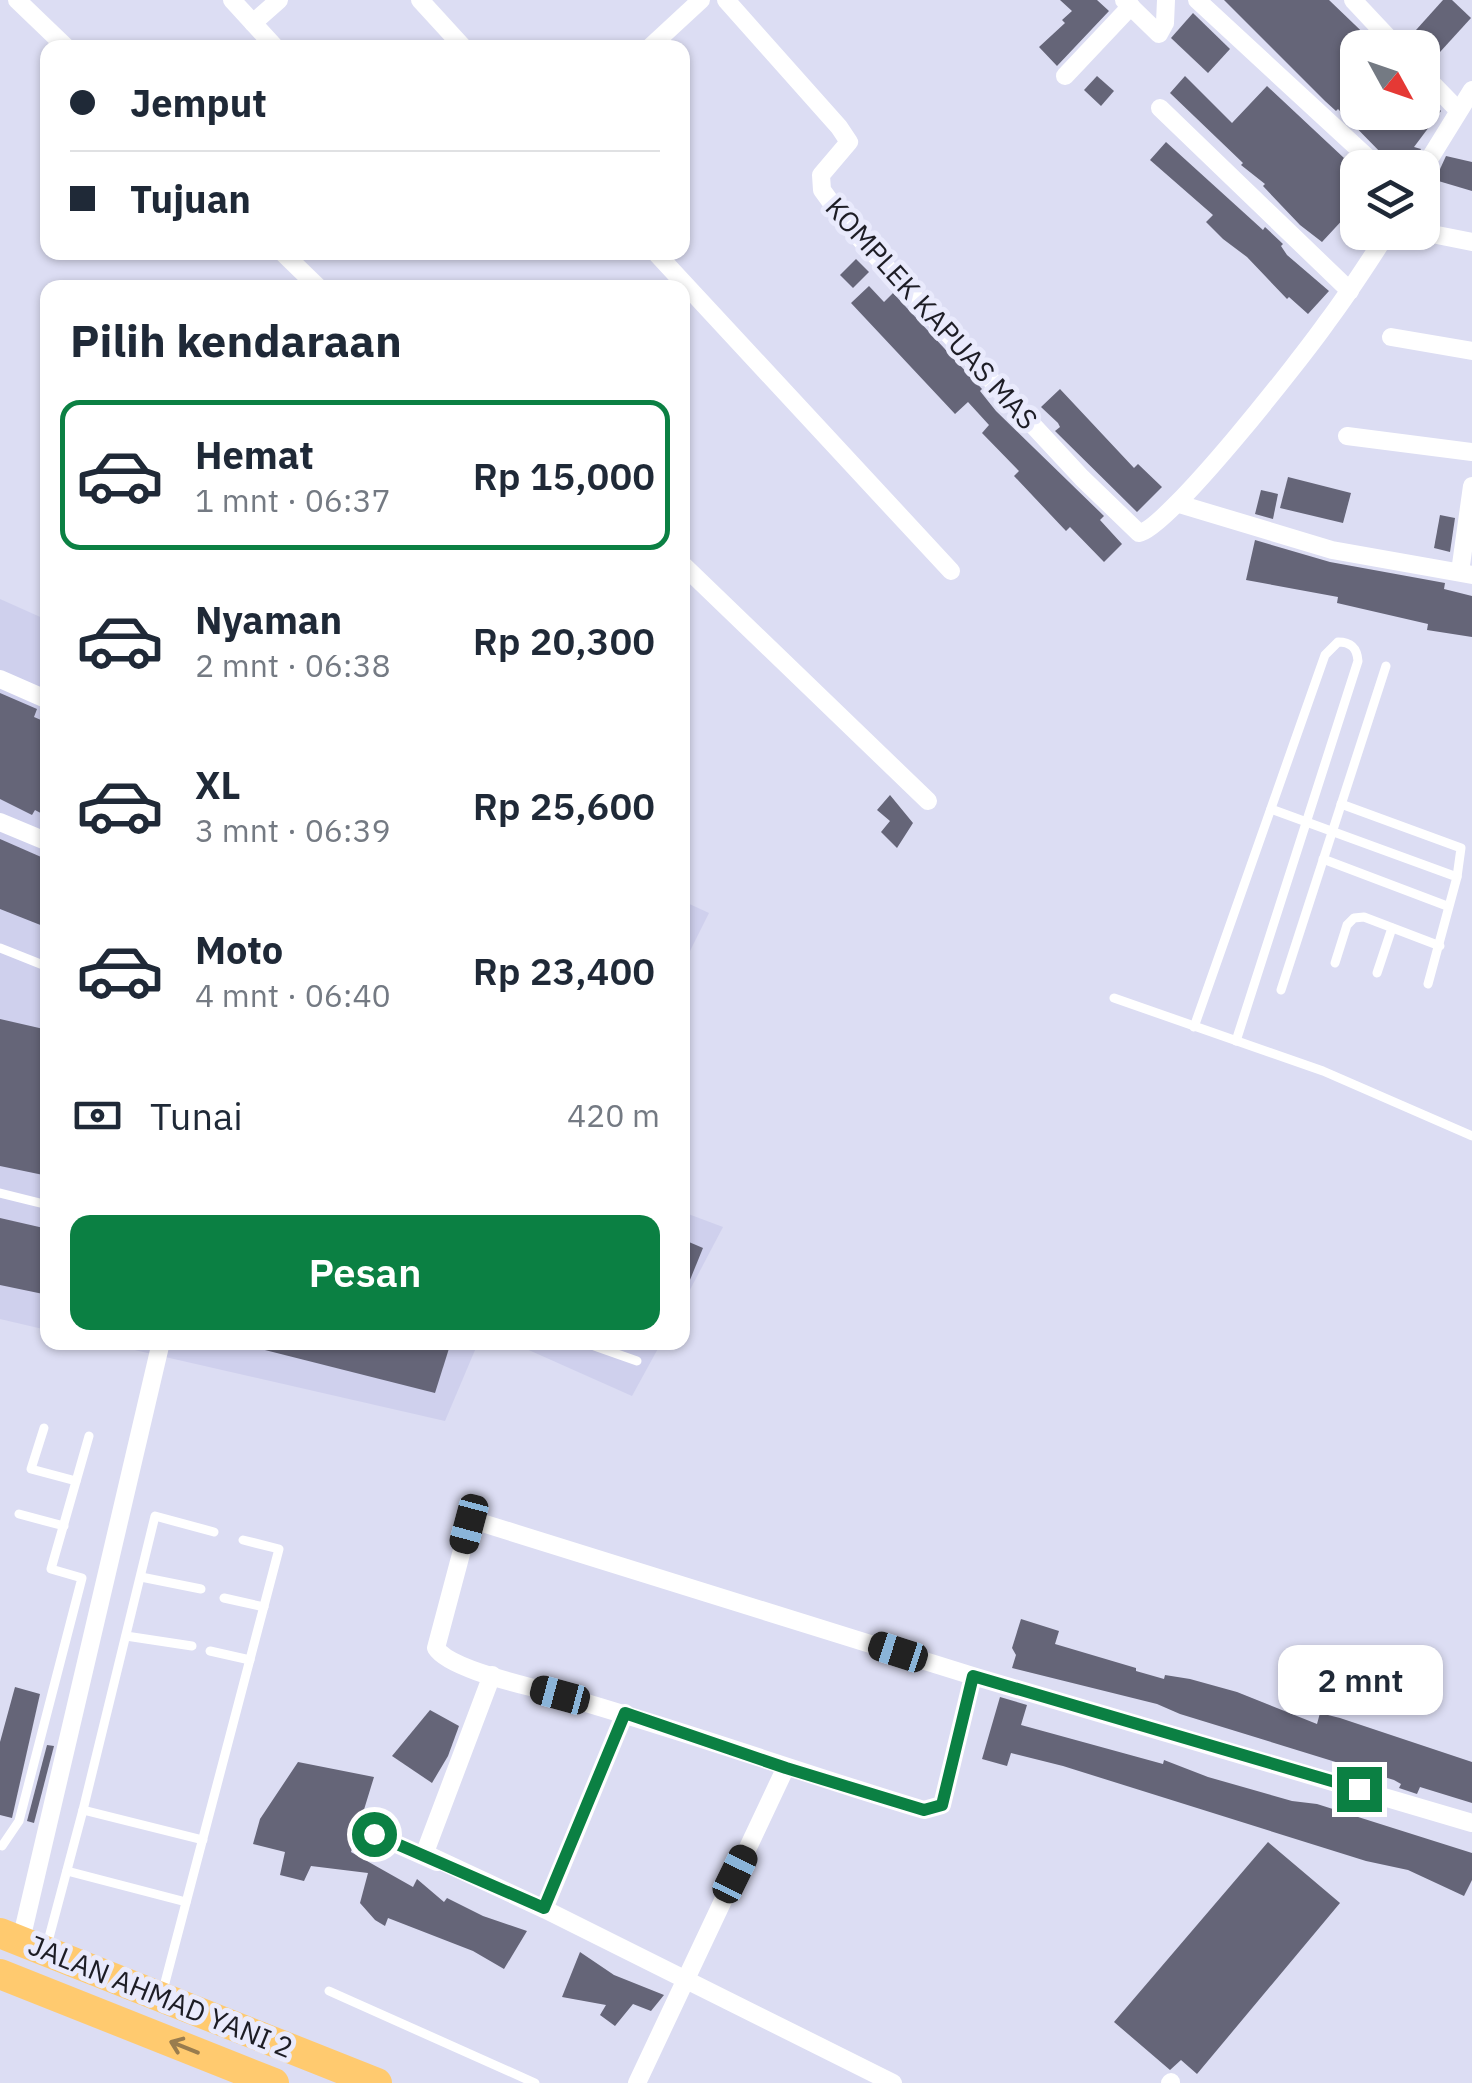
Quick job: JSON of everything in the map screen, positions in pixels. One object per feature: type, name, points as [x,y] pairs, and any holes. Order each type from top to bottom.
[{"type":"highway","name":"JALAN AHMAD YANI 2","points":[[22,1941],[377,2083]]},
{"type":"highway","name":"JALAN AHMAD YANI 2","points":[[0,1974],[274,2083]]},
{"type":"street","points":[[17,0],[59,40]]},
{"type":"street","points":[[232,0],[269,40]]},
{"type":"street","points":[[254,23],[279,0]]},
{"type":"street","points":[[420,0],[457,40]]},
{"type":"street","points":[[658,40],[701,0]]},
{"type":"street","name":"KOMPLEK KAPUAS MAS","points":[[726,0],[849,142],[820,175],[822,190],[849,227],[1131,527],[1139,533],[1146,532],[1179,504]]},
{"type":"street","points":[[1065,76],[1127,3],[1159,34],[1165,23],[1166,0]]},
{"type":"street","points":[[1197,0],[1360,150]]},
{"type":"street","points":[[1353,0],[1381,30]]},
{"type":"street","points":[[1440,90],[1458,109]]},
{"type":"street","points":[[1434,150],[1472,90]]},
{"type":"street","points":[[1160,108],[1350,291]]},
{"type":"street","points":[[1440,236],[1472,242]]},
{"type":"street","points":[[1376,250],[1350,291],[1179,504],[1332,550],[1466,573],[1472,486]]},
{"type":"street","points":[[290,260],[311,280]]},
{"type":"street","points":[[661,260],[680,280]]},
{"type":"street","points":[[690,291],[951,572]]},
{"type":"street","points":[[1391,337],[1472,350]]},
{"type":"street","points":[[1347,436],[1472,452]]},
{"type":"street","points":[[690,572],[928,801]]},
{"type":"street","points":[[0,679],[40,696]]},
{"type":"street","points":[[0,822],[40,839]]},
{"type":"street","points":[[22,1941],[159,1350]]},
{"type":"street","points":[[973,1676],[942,1805],[924,1810],[625,1713],[492,1675],[445,1658],[436,1648],[472,1521],[973,1676],[1472,1822]]},
{"type":"street","points":[[437,1862],[428,1856],[427,1846],[492,1675]]},
{"type":"street","points":[[544,1908],[625,1713]]},
{"type":"street","points":[[636,2083],[786,1768]]},
{"type":"street","points":[[374,1834],[544,1908],[893,2083]]},
{"type":"lane","points":[[1194,1027],[1324,655],[1338,642],[1346,642],[1354,648],[1358,662],[1236,1040]]},
{"type":"lane","points":[[1281,990],[1386,666]]},
{"type":"lane","points":[[1341,804],[1461,848],[1458,876],[1428,984]]},
{"type":"lane","points":[[1271,809],[1458,876]]},
{"type":"lane","points":[[1323,858],[1447,906]]},
{"type":"lane","points":[[1336,963],[1354,918],[1364,917],[1440,946]]},
{"type":"lane","points":[[1377,973],[1392,928]]},
{"type":"lane","points":[[0,948],[40,964]]},
{"type":"lane","points":[[1114,998],[1323,1072],[1472,1136]]},
{"type":"lane","points":[[0,1193],[40,1202]]},
{"type":"lane","points":[[605,1350],[637,1362]]},
{"type":"lane","points":[[44,1428],[32,1469],[76,1481]]},
{"type":"lane","points":[[1,1848],[19,1821],[82,1578],[51,1569],[90,1436]]},
{"type":"lane","points":[[20,1514],[64,1526]]},
{"type":"lane","points":[[22,1941],[67,1871],[156,1516],[214,1532]]},
{"type":"lane","points":[[162,1996],[279,1549],[243,1540]]},
{"type":"lane","points":[[140,1577],[201,1589]]},
{"type":"lane","points":[[224,1598],[264,1607]]},
{"type":"lane","points":[[126,1636],[192,1646]]},
{"type":"lane","points":[[210,1651],[250,1660]]},
{"type":"lane","points":[[83,1810],[203,1840]]},
{"type":"lane","points":[[67,1871],[186,1902]]},
{"type":"lane","points":[[329,1990],[535,2083]]},
{"type":"shaded area","points":[[0,599],[40,617],[40,1328],[0,1319]]},
{"type":"shaded area","points":[[690,904],[709,913],[690,951]]},
{"type":"shaded area","points":[[690,1215],[723,1227],[690,1290]]},
{"type":"shaded area","points":[[135,1350],[475,1350],[445,1421]]},
{"type":"shaded area","points":[[529,1350],[657,1350],[632,1396]]},
{"type":"building","points":[[1060,0],[1097,0],[1109,11],[1057,66],[1039,47],[1072,11]]},
{"type":"building","points":[[1224,0],[1329,0],[1360,30],[1340,30],[1340,111],[1325,101]]},
{"type":"building","points":[[1443,0],[1452,0],[1471,18],[1440,52],[1440,30],[1416,30]]},
{"type":"building","points":[[1193,13],[1230,49],[1208,73],[1171,38]]},
{"type":"building","points":[[1097,76],[1114,91],[1101,106],[1084,90]]},
{"type":"building","points":[[1185,76],[1232,123],[1267,86],[1340,154],[1340,223],[1322,242],[1300,225],[1265,184],[1170,93]]},
{"type":"building","points":[[1359,130],[1427,130],[1414,147],[1420,150],[1378,150]]},
{"type":"building","points":[[1166,142],[1263,230],[1265,227],[1283,244],[1287,255],[1329,291],[1308,314],[1223,239],[1206,222],[1213,215],[1150,160]]},
{"type":"building","points":[[1446,156],[1472,162],[1472,191],[1440,181]]},
{"type":"building","points":[[856,259],[869,272],[853,288],[840,275]]},
{"type":"building","points":[[869,286],[884,302],[893,293],[982,389],[996,411],[1104,516],[1100,520],[1122,544],[1104,562],[1070,527],[1066,531],[1014,476],[1019,471],[982,433],[989,425],[968,402],[955,414],[851,303]]},
{"type":"building","points":[[1060,389],[1134,468],[1138,464],[1162,487],[1137,512],[1055,431],[1060,427],[1058,423],[1041,407]]},
{"type":"building","points":[[1288,477],[1351,493],[1343,523],[1280,508]]},
{"type":"building","points":[[1261,490],[1278,494],[1273,519],[1255,514]]},
{"type":"building","points":[[1440,515],[1455,518],[1450,552],[1434,548]]},
{"type":"building","points":[[1255,540],[1330,562],[1445,583],[1444,589],[1472,596],[1472,637],[1427,630],[1428,624],[1337,603],[1338,597],[1246,580]]},
{"type":"building","points":[[0,693],[37,709],[34,717],[40,720],[40,813],[35,810],[32,815],[0,799]]},
{"type":"building","points":[[890,795],[913,823],[897,848],[881,832],[890,821],[877,810]]},
{"type":"building","points":[[0,839],[40,856],[40,925],[0,909]]},
{"type":"building","points":[[0,1019],[40,1028],[40,1174],[0,1166]]},
{"type":"building","points":[[0,1218],[40,1227],[40,1293],[0,1285]]},
{"type":"building","points":[[690,1242],[703,1248],[690,1280]]},
{"type":"building","points":[[265,1350],[448,1350],[435,1393]]},
{"type":"building","points":[[1021,1619],[1059,1631],[1055,1644],[1136,1671],[1164,1679],[1165,1675],[1190,1679],[1237,1692],[1317,1724],[1320,1713],[1340,1718],[1472,1762],[1472,1803],[1420,1787],[1417,1794],[1399,1788],[1401,1784],[1394,1780],[1157,1704],[1012,1668],[1016,1655],[1012,1648]]},
{"type":"building","points":[[15,1687],[40,1694],[12,1818],[0,1815],[0,1742]]},
{"type":"building","points":[[1000,1697],[1027,1705],[1021,1725],[1163,1764],[1164,1760],[1208,1777],[1292,1801],[1317,1804],[1472,1853],[1472,1880],[1464,1896],[1408,1870],[1366,1861],[1063,1766],[1011,1753],[1007,1766],[982,1759]]},
{"type":"building","points":[[430,1710],[459,1726],[432,1783],[392,1756]]},
{"type":"building","points":[[47,1745],[54,1746],[34,1823],[27,1821]]},
{"type":"building","points":[[298,1762],[374,1777],[351,1852],[413,1887],[417,1879],[444,1902],[447,1898],[527,1931],[504,1969],[473,1951],[388,1918],[385,1926],[375,1920],[360,1903],[368,1873],[311,1866],[304,1881],[280,1875],[285,1852],[253,1844],[260,1819]]},
{"type":"building","points":[[1268,1842],[1340,1903],[1197,2074],[1181,2060],[1170,2070],[1114,2022]]},
{"type":"building","points":[[580,1952],[614,1975],[664,1995],[651,2011],[633,2004],[615,2026],[600,2015],[606,2005],[562,1997]]},
{"type":"route","points":[[374,1834],[544,1908],[625,1713],[786,1768],[934,1810],[942,1805],[973,1676],[1359,1789]]}]
